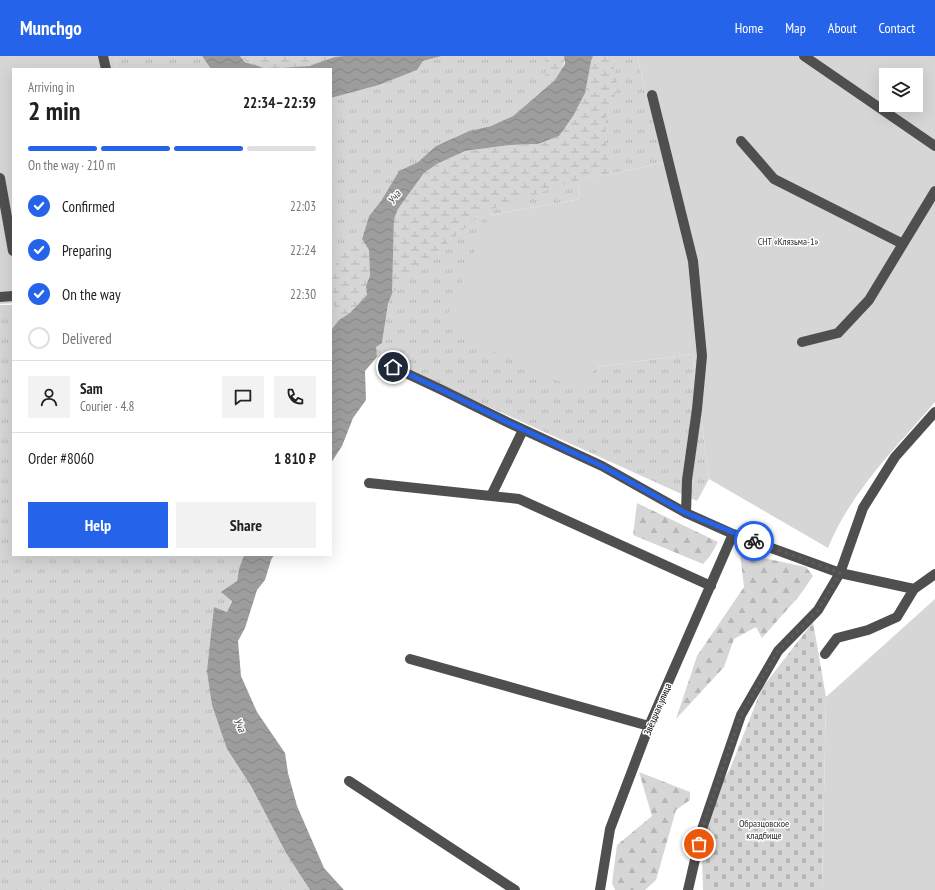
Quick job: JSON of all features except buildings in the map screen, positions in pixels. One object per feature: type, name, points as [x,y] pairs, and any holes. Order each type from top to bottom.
[{"type":"street","points":[[103,56],[106,68]]},
{"type":"street","points":[[804,56],[935,146]]},
{"type":"street","points":[[652,95],[693,261],[702,356],[697,409],[687,480],[686,513]]},
{"type":"street","points":[[741,141],[774,179],[903,244]]},
{"type":"street","points":[[0,178],[12,245]]},
{"type":"street","points":[[802,342],[838,333],[869,300],[935,191]]},
{"type":"street","points":[[0,297],[12,296]]},
{"type":"street","points":[[393,367],[523,430],[602,466],[686,513],[733,534],[840,573],[914,589]]},
{"type":"street","points":[[688,890],[702,829],[741,715],[778,651],[818,610],[840,573],[863,508],[895,457],[935,412]]},
{"type":"street","points":[[491,496],[523,430]]},
{"type":"street","points":[[369,483],[520,499],[711,586]]},
{"type":"street","name":"Звёздная улица","points":[[600,890],[610,829],[649,726],[733,534]]},
{"type":"street","points":[[825,654],[837,638],[868,630],[897,617],[914,589],[935,574]]},
{"type":"street","points":[[410,659],[649,726]]},
{"type":"street","points":[[348,781],[515,890]]},
{"type":"green space","points":[[0,56],[115,56],[117,68],[12,68],[12,303],[0,304]]},
{"type":"green space","points":[[115,56],[202,56],[210,68],[117,68]]},
{"type":"green space","points":[[240,56],[343,56],[312,65],[290,68],[262,67],[253,65]]},
{"type":"green space","points":[[442,56],[564,56],[555,80],[513,116],[491,126],[469,131],[436,146],[418,162],[399,171],[381,201],[369,216],[362,239],[369,250],[370,276],[367,295],[350,313],[339,320],[332,329],[332,98],[379,85],[417,70],[423,61]]},
{"type":"green space","points":[[545,56],[564,56],[560,74],[546,88]]},
{"type":"green space","points":[[593,56],[637,56],[664,163],[578,180],[580,199],[490,215],[596,367],[693,354],[709,479],[697,501],[447,388],[408,368],[377,357],[375,347],[382,343],[388,304],[392,294],[394,219],[559,136]]},
{"type":"green space","points":[[593,56],[606,56],[613,63],[618,87],[605,121],[607,155],[612,173],[578,180],[485,211],[414,271],[392,294],[394,219],[398,209],[424,173],[437,164],[465,151],[510,145],[538,144],[559,136],[573,116],[585,93]]},
{"type":"green space","name":"СНТ «Клязьма-1»","points":[[637,56],[935,56],[935,402],[890,453],[862,489],[838,527],[828,548],[709,479],[693,354],[596,367],[580,391],[454,333],[447,317],[490,215],[580,199],[578,180],[664,163]]},
{"type":"green space","points":[[362,239],[369,250],[370,276],[366,286],[367,295],[350,313],[339,320],[332,298],[332,270],[346,249]]},
{"type":"green space","points":[[0,305],[12,305],[12,556],[244,556],[227,612],[214,607],[227,749],[251,786],[286,853],[310,890],[0,890]]},
{"type":"green space","points":[[637,503],[718,542],[710,556],[703,564],[633,535]]},
{"type":"green space","points":[[740,553],[806,567],[813,576],[800,595],[762,638],[756,627],[734,639],[724,667],[676,719],[697,656],[744,587]]},
{"type":"green space","points":[[935,599],[935,890],[822,890],[826,697]]},
{"type":"green space","name":"Образцовское кладбище","points":[[813,622],[826,697],[822,890],[703,890],[701,819],[730,769],[762,688]]},
{"type":"green space","points":[[639,772],[690,792],[690,800],[676,810],[656,880],[645,890],[615,890],[612,883],[617,845],[652,816]]},
{"type":"water","points":[[202,56],[240,56],[245,62],[264,68],[210,68]]},
{"type":"water","points":[[442,56],[423,61],[417,70],[379,85],[332,98],[332,68],[282,68],[309,66],[335,57]]},
{"type":"water","name":"Уча","points":[[564,56],[593,56],[585,93],[573,116],[559,136],[538,144],[510,145],[465,151],[437,164],[424,173],[398,209],[394,219],[392,294],[388,304],[382,343],[376,347],[377,357],[365,371],[366,400],[353,418],[342,446],[332,461],[332,329],[339,320],[350,313],[367,295],[366,286],[370,276],[369,250],[362,239],[369,216],[381,201],[399,171],[418,162],[436,146],[469,131],[491,126],[513,116],[555,80],[565,64]]},
{"type":"water","name":"Уча","points":[[244,556],[273,556],[265,580],[257,590],[245,628],[238,641],[241,676],[257,712],[285,753],[288,773],[297,806],[324,868],[344,890],[310,890],[286,853],[251,786],[227,749],[212,705],[207,671],[214,607],[227,612],[232,601],[221,592],[237,581]]},
{"type":"way so far","points":[[699,844],[702,829],[741,715],[778,651],[818,610],[840,573],[754,541]]},
{"type":"route","points":[[393,367],[602,466],[686,513],[733,534],[754,541]]}]
